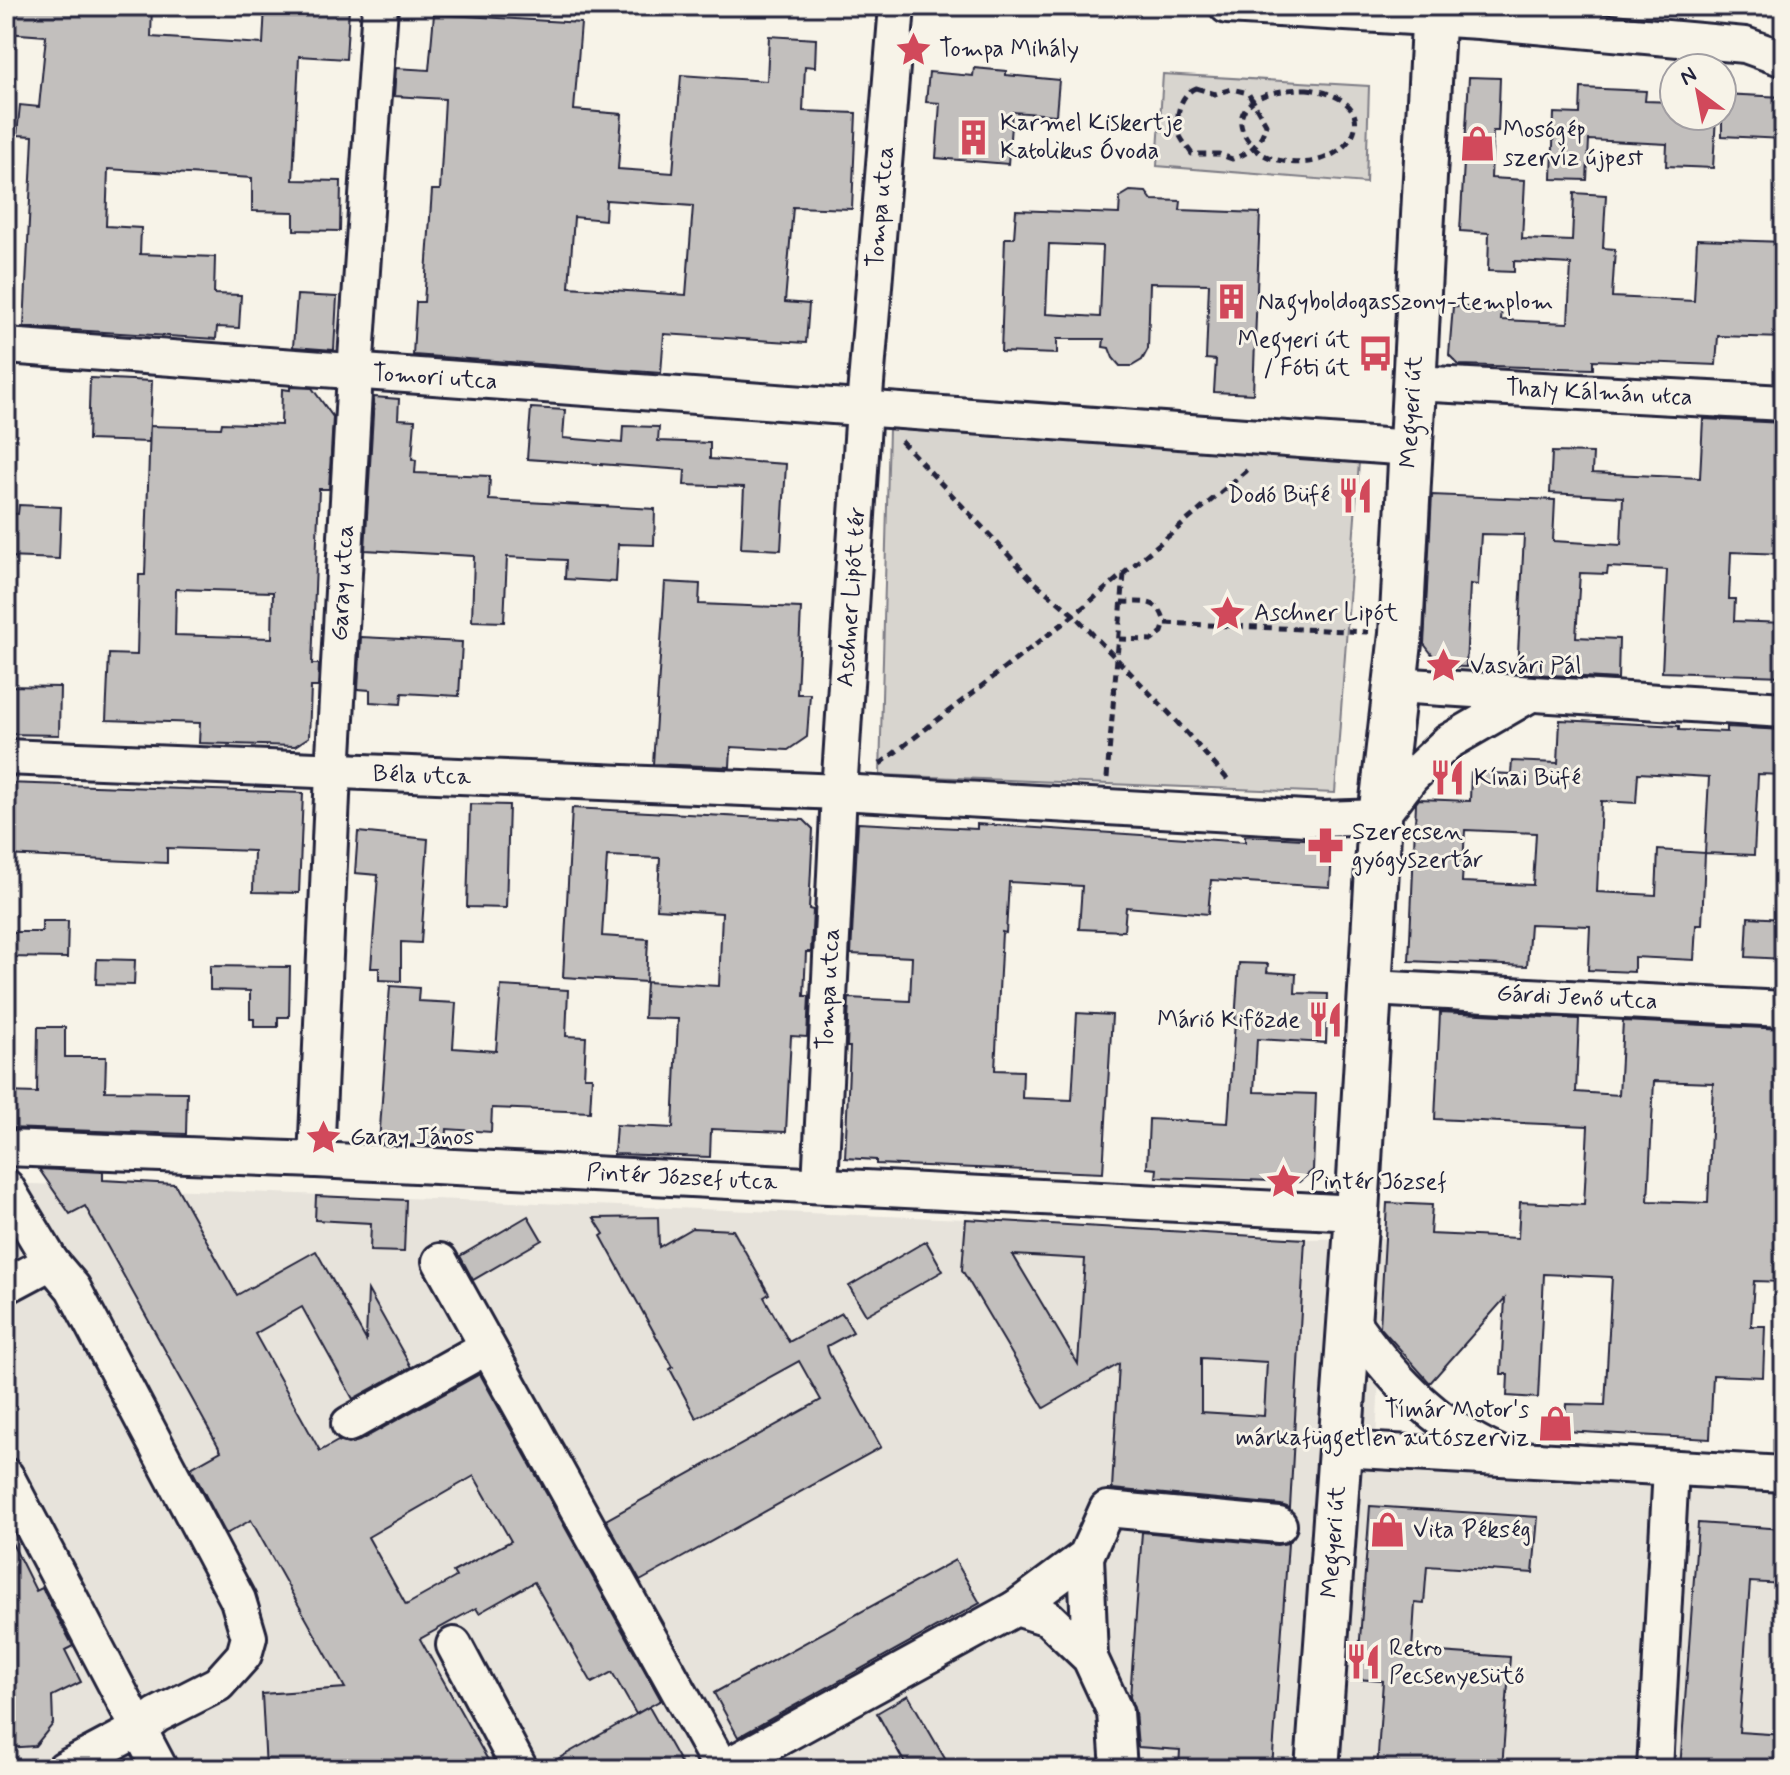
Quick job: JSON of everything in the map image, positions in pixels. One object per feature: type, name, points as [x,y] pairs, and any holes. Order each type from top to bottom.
[{"type":"main road","name":"Megyeri út","points":[[1317,1769],[1357,1213],[1380,817],[1401,634],[1434,12]]},
{"type":"street","name":"Garay utca","points":[[316,1160],[355,373],[380,6]]},
{"type":"street","name":"Tompa utca","points":[[864,408],[897,6]]},
{"type":"street","points":[[1227,6],[1434,12],[1745,45],[1784,59]]},
{"type":"street","points":[[1745,45],[1784,36]]},
{"type":"street","name":"Tomori utca","points":[[6,346],[864,408]]},
{"type":"street","name":"Thaly Kálmán utca","points":[[1414,383],[1784,403]]},
{"type":"street","points":[[864,408],[1411,448]]},
{"type":"street","name":"Aschner Lipót tér","points":[[839,792],[864,408]]},
{"type":"street","points":[[1396,685],[1784,710]]},
{"type":"street","points":[[839,792],[1323,819],[1380,817],[1411,777],[1448,742],[1529,695]]},
{"type":"street","name":"Béla utca","points":[[6,757],[839,792]]},
{"type":"street","name":"Tompa utca","points":[[820,1185],[839,792]]},
{"type":"street","name":"Gárdi Jenő utca","points":[[1370,988],[1784,1009]]},
{"type":"street","name":"Pintér József utca","points":[[6,1148],[316,1160],[1357,1213]]},
{"type":"street","points":[[6,1187],[51,1262],[73,1288],[238,1600],[249,1637],[244,1655],[218,1684],[64,1769]]},
{"type":"street","points":[[440,1261],[722,1769],[1016,1608],[1086,1556]]},
{"type":"street","points":[[6,1286],[51,1262]]},
{"type":"street","points":[[1348,1316],[1373,1351],[1417,1401],[1466,1439],[1509,1458]]},
{"type":"street","points":[[349,1424],[487,1347]]},
{"type":"street","points":[[1340,1449],[1784,1474]]},
{"type":"street","points":[[1655,1769],[1671,1468]]},
{"type":"street","points":[[6,1476],[160,1769]]},
{"type":"street","points":[[1090,1658],[1086,1556],[1107,1509],[1279,1525]]},
{"type":"street","points":[[1016,1608],[1048,1618],[1090,1658],[1115,1712],[1119,1769]]},
{"type":"street","points":[[454,1645],[520,1769]]},
{"type":"path","points":[[1196,88],[1215,94],[1240,89],[1254,101],[1266,124],[1263,136],[1243,156],[1232,159],[1219,154],[1192,154],[1180,136],[1181,101],[1190,90],[1196,88]]},
{"type":"path","points":[[1277,90],[1327,92],[1340,97],[1349,106],[1355,118],[1354,135],[1341,150],[1320,160],[1299,163],[1275,160],[1254,148],[1247,139],[1241,121],[1244,111],[1254,101],[1277,90]]},
{"type":"path","points":[[864,408],[901,441],[1033,581],[1074,615],[1169,713],[1239,793],[1240,814]]},
{"type":"path","points":[[839,792],[1074,615],[1250,468],[1257,436]]},
{"type":"path","points":[[1105,807],[1124,574]]},
{"type":"path","points":[[1119,639],[1152,640],[1162,632],[1165,623],[1162,611],[1153,603],[1121,602]]},
{"type":"path","points":[[1165,623],[1401,634]]},
{"type":"shaded area","points":[[1163,74],[1369,86],[1366,183],[1157,166]]},
{"type":"shaded area","points":[[889,429],[1359,462],[1335,793],[880,775]]},
{"type":"shaded area","points":[[6,1183],[966,1219],[1305,1239],[1386,1238],[1375,1459],[1784,1483],[1784,1769],[6,1769]]},
{"type":"building","points":[[6,6],[123,15],[123,6],[152,6],[151,37],[263,44],[265,6],[349,8],[346,59],[299,56],[293,180],[341,181],[340,231],[294,230],[294,212],[252,211],[252,178],[108,169],[106,226],[141,228],[140,254],[215,257],[214,294],[241,295],[239,328],[217,327],[216,339],[24,327],[33,136],[17,135],[20,105],[39,107],[46,36],[6,33]]},
{"type":"building","points":[[434,14],[581,23],[574,110],[622,114],[618,169],[673,173],[681,75],[767,81],[769,36],[816,39],[815,67],[805,66],[803,111],[856,113],[852,209],[793,207],[785,302],[809,304],[806,343],[664,334],[661,373],[413,355],[416,302],[424,302],[432,190],[440,190],[445,99],[394,96],[396,68],[429,70]],"holes":[[[606,200],[693,206],[686,295],[569,287],[574,217],[605,220]]]},
{"type":"building","name":"Karmel Kiskertje Katolikus Óvoda","points":[[974,68],[1006,71],[1006,75],[1059,80],[1056,115],[1012,112],[1008,164],[936,158],[940,103],[926,102],[929,72],[973,76]]},
{"type":"building","points":[[1469,77],[1500,78],[1498,131],[1493,131],[1491,178],[1525,180],[1522,239],[1572,241],[1574,193],[1606,195],[1603,248],[1615,249],[1612,297],[1694,301],[1697,239],[1784,242],[1784,338],[1718,336],[1716,365],[1593,360],[1593,369],[1459,365],[1449,355],[1453,306],[1502,308],[1501,320],[1568,323],[1571,264],[1514,261],[1514,272],[1488,271],[1489,233],[1460,231]]},
{"type":"building","points":[[1581,88],[1646,91],[1645,101],[1658,101],[1658,132],[1715,132],[1713,168],[1666,166],[1667,144],[1589,140],[1587,180],[1552,179],[1554,113],[1580,114]]},
{"type":"building","points":[[1738,95],[1784,97],[1783,139],[1722,136],[1722,132],[1738,132]]},
{"type":"building","points":[[1130,191],[1146,192],[1152,200],[1181,201],[1180,210],[1260,213],[1253,394],[1214,392],[1216,360],[1206,359],[1209,284],[1150,283],[1148,349],[1142,360],[1132,366],[1120,366],[1109,348],[1103,347],[1104,339],[1057,339],[1057,354],[1001,352],[1005,238],[1014,238],[1016,210],[1119,214],[1120,197]],"holes":[[[1049,244],[1103,246],[1100,317],[1046,314]]]},
{"type":"building","points":[[297,295],[337,297],[334,350],[293,347]]},
{"type":"building","points":[[90,378],[152,381],[149,442],[88,440]]},
{"type":"building","points":[[290,387],[312,388],[333,417],[329,489],[319,489],[312,664],[319,664],[318,687],[311,687],[309,737],[295,746],[199,743],[200,723],[106,720],[109,654],[137,655],[139,575],[145,575],[150,426],[221,428],[222,423],[281,425],[282,389],[290,390]],"holes":[[[176,589],[273,592],[272,638],[175,635]]]},
{"type":"building","points":[[374,397],[399,399],[398,419],[415,420],[412,459],[416,460],[415,473],[490,476],[489,500],[655,509],[654,545],[618,544],[616,582],[565,579],[566,560],[507,557],[504,622],[472,621],[474,556],[365,550]]},
{"type":"building","points":[[531,408],[565,410],[563,438],[622,443],[623,426],[659,427],[658,441],[710,443],[710,459],[786,464],[781,550],[741,548],[744,487],[684,485],[685,470],[527,459]]},
{"type":"building","points":[[1703,419],[1784,423],[1784,554],[1731,552],[1729,599],[1735,599],[1734,621],[1784,623],[1784,676],[1662,672],[1667,570],[1608,567],[1607,574],[1580,573],[1576,637],[1619,639],[1618,679],[1517,673],[1524,535],[1481,534],[1478,585],[1470,584],[1466,667],[1441,666],[1424,644],[1432,495],[1555,500],[1553,541],[1621,545],[1623,497],[1550,493],[1552,452],[1593,453],[1592,473],[1700,478]]},
{"type":"building","points":[[19,505],[61,507],[59,559],[6,557],[6,513],[18,514]]},
{"type":"building","points":[[665,582],[700,584],[699,604],[801,608],[797,694],[810,694],[807,737],[788,750],[731,747],[730,767],[653,764]]},
{"type":"building","points":[[361,637],[462,642],[459,696],[402,693],[401,704],[370,702],[370,690],[358,689]]},
{"type":"building","points":[[6,686],[60,687],[59,735],[6,734]]},
{"type":"building","points":[[1560,720],[1679,726],[1679,730],[1727,732],[1727,727],[1784,730],[1784,775],[1758,774],[1754,855],[1705,853],[1702,925],[1696,925],[1694,960],[1634,957],[1634,972],[1588,970],[1590,926],[1530,924],[1527,966],[1409,961],[1416,803],[1419,799],[1470,801],[1471,772],[1511,774],[1512,761],[1558,763]],"holes":[[[1638,773],[1709,777],[1705,853],[1658,850],[1656,895],[1597,892],[1601,801],[1636,803]],[[1465,830],[1536,833],[1533,885],[1462,882]]]},
{"type":"building","points":[[6,783],[303,793],[299,893],[253,892],[254,851],[167,848],[167,863],[6,855]]},
{"type":"building","points":[[470,804],[509,805],[506,908],[467,907]]},
{"type":"building","points":[[572,808],[804,820],[813,829],[809,909],[813,910],[811,952],[806,952],[804,996],[809,996],[807,1037],[791,1036],[786,1132],[711,1129],[710,1157],[614,1154],[616,1125],[673,1128],[678,1019],[644,1018],[646,982],[563,977]],"holes":[[[607,856],[660,858],[657,909],[722,913],[719,986],[646,982],[648,939],[602,936]]]},
{"type":"building","points":[[858,823],[977,829],[977,824],[1245,842],[1245,836],[1322,840],[1332,852],[1330,887],[1211,880],[1208,914],[1126,907],[1124,931],[1079,929],[1082,886],[1009,882],[1006,933],[1002,932],[995,1070],[1023,1071],[1022,1098],[1072,1100],[1077,1013],[1112,1015],[1103,1173],[876,1164],[876,1160],[845,1158],[849,998],[910,1001],[912,957],[851,954]]},
{"type":"building","points":[[358,832],[428,839],[421,943],[401,942],[401,981],[379,980],[379,968],[371,968],[378,875],[355,873]]},
{"type":"building","points":[[1748,917],[1784,919],[1784,959],[1746,957]]},
{"type":"building","points":[[42,921],[68,921],[67,958],[6,957],[6,932],[42,932]]},
{"type":"building","points":[[97,959],[135,960],[134,985],[96,984]]},
{"type":"building","points":[[1239,963],[1268,964],[1267,972],[1296,974],[1295,993],[1328,994],[1326,1043],[1257,1039],[1254,1092],[1316,1094],[1313,1170],[1299,1182],[1156,1177],[1157,1169],[1147,1168],[1149,1119],[1228,1123]]},
{"type":"building","points":[[210,966],[290,967],[289,1017],[278,1017],[278,1027],[254,1027],[254,1019],[250,1019],[250,991],[210,990]]},
{"type":"building","points":[[390,986],[419,988],[418,1001],[456,1003],[453,1048],[496,1051],[501,986],[568,990],[566,1036],[586,1037],[584,1077],[592,1077],[590,1112],[492,1108],[491,1132],[447,1129],[446,1147],[379,1143]]},
{"type":"building","points":[[1440,1012],[1579,1019],[1576,1092],[1619,1095],[1623,1021],[1784,1029],[1784,1282],[1754,1281],[1751,1326],[1765,1326],[1763,1377],[1713,1375],[1710,1439],[1564,1431],[1566,1404],[1605,1405],[1612,1277],[1544,1274],[1538,1398],[1507,1396],[1508,1374],[1501,1374],[1505,1298],[1430,1383],[1380,1327],[1387,1203],[1432,1205],[1430,1234],[1518,1238],[1520,1202],[1584,1205],[1588,1126],[1435,1119]],"holes":[[[1654,1081],[1713,1083],[1708,1203],[1648,1201]]]},
{"type":"building","points":[[38,1027],[65,1027],[65,1057],[106,1057],[105,1091],[187,1092],[186,1134],[6,1128],[6,1092],[37,1093]]},
{"type":"building","points":[[39,1169],[103,1172],[103,1180],[175,1184],[237,1295],[316,1251],[366,1340],[368,1290],[411,1367],[353,1399],[302,1307],[255,1334],[320,1451],[338,1441],[348,1444],[359,1441],[480,1374],[661,1700],[636,1714],[612,1672],[592,1683],[534,1582],[479,1613],[476,1608],[420,1639],[493,1769],[266,1769],[262,1694],[345,1688],[251,1520],[226,1534],[191,1468],[221,1451],[85,1206],[70,1214]],"holes":[[[474,1476],[511,1541],[453,1572],[456,1577],[406,1605],[368,1537]]]},
{"type":"building","points":[[316,1196],[406,1200],[404,1252],[370,1251],[371,1223],[315,1220]]},
{"type":"building","points":[[528,1216],[542,1240],[473,1280],[460,1256]]},
{"type":"building","points":[[658,1217],[659,1247],[692,1228],[733,1230],[769,1294],[764,1297],[789,1342],[842,1313],[853,1332],[827,1346],[829,1353],[881,1447],[640,1581],[606,1520],[821,1400],[799,1361],[696,1418],[670,1369],[673,1367],[594,1218]]},
{"type":"building","points":[[966,1219],[1305,1239],[1290,1508],[1112,1489],[1119,1364],[1044,1408],[962,1270]],"holes":[[[1013,1255],[1085,1259],[1078,1364]],[[1201,1358],[1267,1362],[1264,1416],[1201,1412]]]},
{"type":"building","points":[[926,1241],[943,1271],[866,1315],[849,1286]]},
{"type":"building","points":[[1370,1506],[1538,1517],[1533,1573],[1427,1566],[1424,1604],[1415,1603],[1412,1650],[1510,1657],[1502,1769],[1377,1769],[1383,1681],[1357,1679]]},
{"type":"building","points":[[1698,1523],[1784,1529],[1784,1584],[1750,1582],[1739,1732],[1784,1735],[1784,1769],[1680,1769]]},
{"type":"building","points":[[6,1531],[36,1591],[42,1588],[73,1646],[65,1650],[81,1682],[52,1696],[53,1724],[35,1746],[6,1748]]},
{"type":"building","points":[[1142,1532],[1277,1545],[1288,1543],[1272,1769],[1179,1769],[1180,1750],[1138,1747],[1135,1711],[1130,1697]]},
{"type":"building","points":[[955,1560],[980,1603],[738,1737],[714,1693]]},
{"type":"building","points":[[908,1695],[951,1769],[908,1769],[877,1713]]},
{"type":"building","points":[[649,1707],[684,1769],[540,1769]]},
{"type":"place","name":"Tompa Mihály","points":[[913,49]]},
{"type":"place","name":"Karmel Kiskertje Katolikus Óvoda","points":[[974,137]]},
{"type":"place","name":"Mosógép szervíz újpest","points":[[1477,144]]},
{"type":"place","name":"Nagyboldogasszony-templom","points":[[1232,302]]},
{"type":"place","name":"Megyeri út / Fóti út","points":[[1376,354]]},
{"type":"place","name":"Dodó Büfé","points":[[1356,495]]},
{"type":"place","name":"Aschner Lipót","points":[[1228,613]]},
{"type":"place","name":"Vasvári Pál","points":[[1444,666]]},
{"type":"place","name":"Kínai Büfé","points":[[1448,778]]},
{"type":"place","name":"Szerecsen gyógyszertár","points":[[1326,846]]},
{"type":"place","name":"Márió Kifőzde","points":[[1326,1020]]},
{"type":"place","name":"Garay János","points":[[324,1137]]},
{"type":"place","name":"Pintér József","points":[[1284,1182]]},
{"type":"place","name":"Tímár Motor's márkafüggetlen autószerviz","points":[[1555,1424]]},
{"type":"place","name":"Vita Pékség","points":[[1387,1530]]},
{"type":"place","name":"Retro Pecsenyesütő","points":[[1363,1662]]}]
